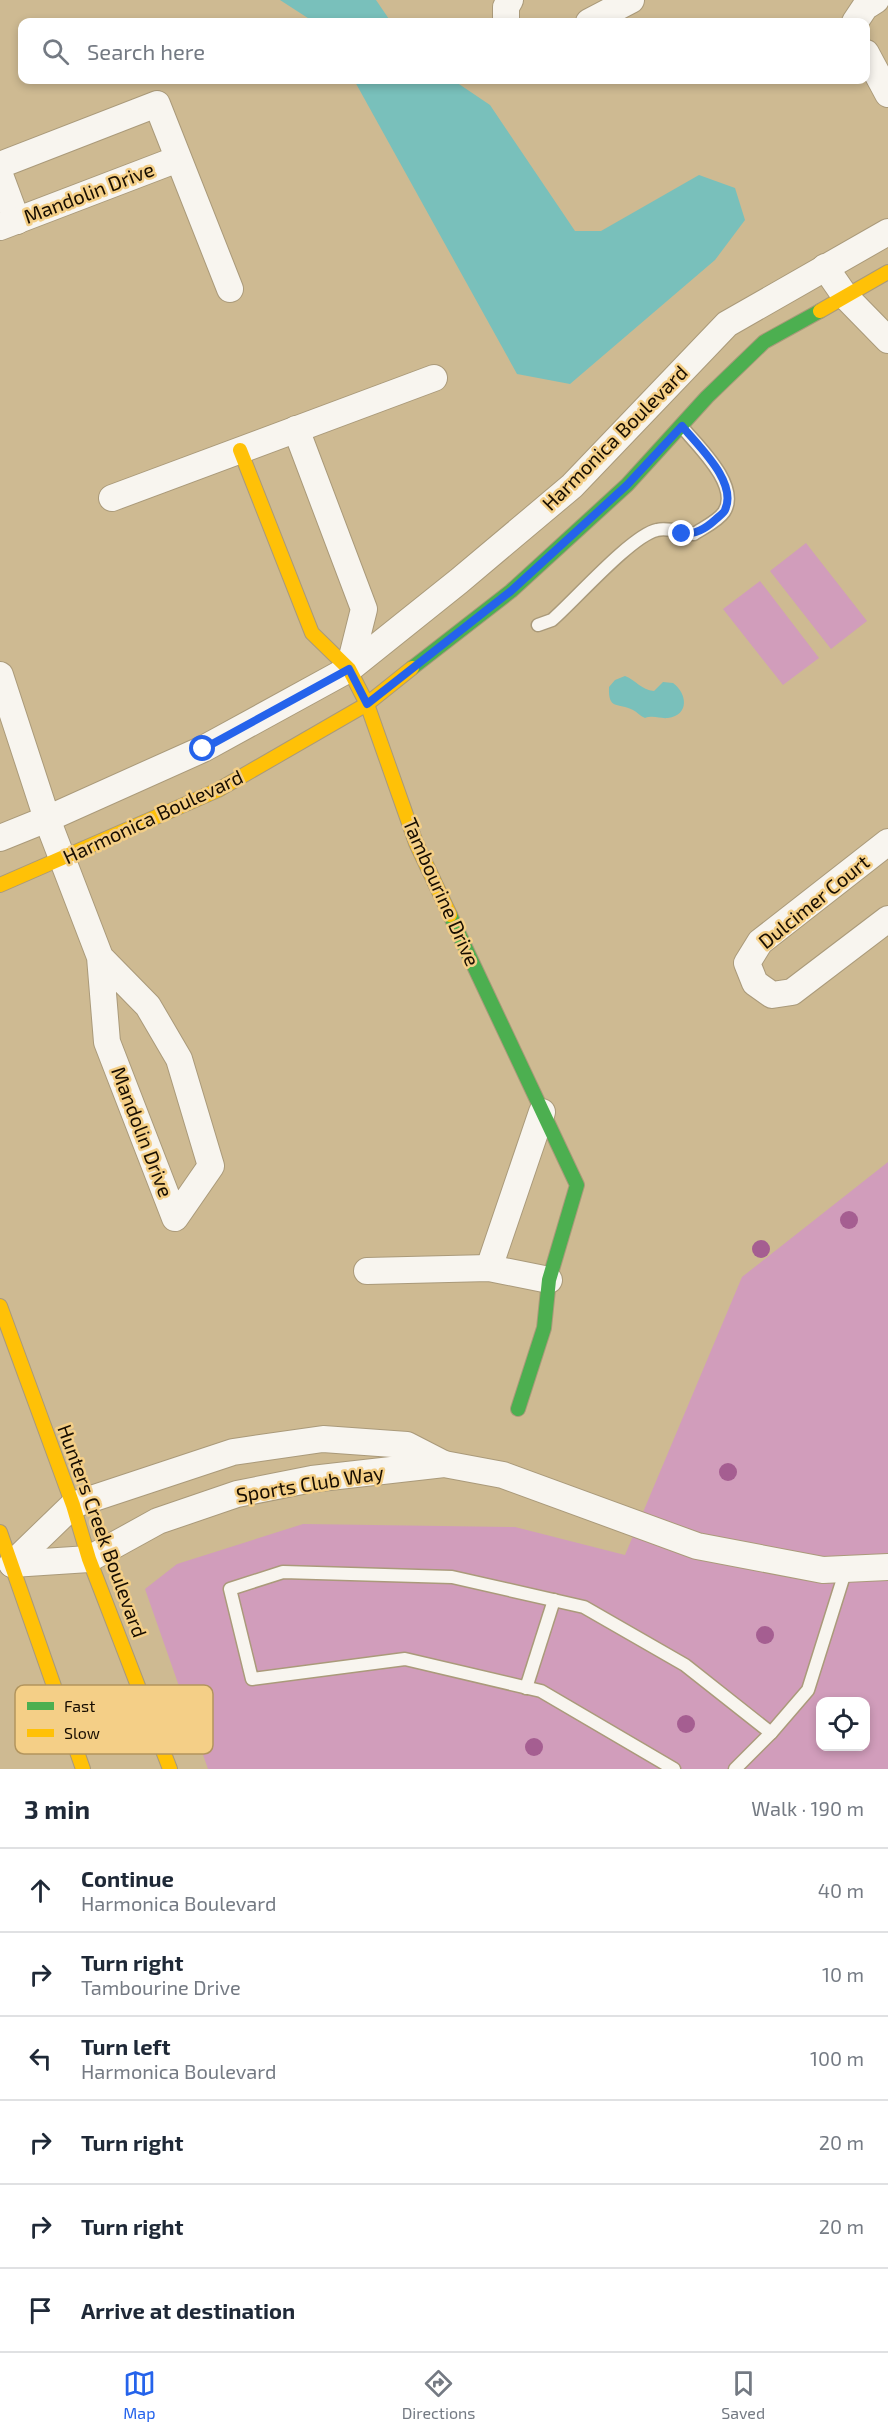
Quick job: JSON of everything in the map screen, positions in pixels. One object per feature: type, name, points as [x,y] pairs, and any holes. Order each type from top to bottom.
[{"type":"street","points":[[506,18],[506,7],[510,0]]},
{"type":"street","points":[[597,18],[631,0]]},
{"type":"street","points":[[858,18],[866,7],[876,0]]},
{"type":"street","points":[[870,60],[888,94]]},
{"type":"street","points":[[0,165],[157,104],[230,289]]},
{"type":"street","name":"Mandolin Drive","points":[[8,224],[178,159]]},
{"type":"street","points":[[0,175],[8,224]]},
{"type":"street","name":"Harmonica Boulevard","points":[[0,838],[203,749],[349,669],[572,486],[727,324],[888,232]]},
{"type":"street","points":[[825,267],[845,296],[888,340]]},
{"type":"street","name":"Harmonica Boulevard","points":[[0,885],[218,790],[367,704],[511,591],[627,485],[708,397],[764,342],[888,272]]},
{"type":"street","points":[[112,498],[434,378]]},
{"type":"street","points":[[296,429],[364,609],[349,669]]},
{"type":"street","name":"Tambourine Drive","points":[[240,450],[312,633],[349,669],[367,704],[416,843],[577,1185],[549,1280],[544,1328],[518,1409]]},
{"type":"street","name":"Mandolin Drive","points":[[0,675],[47,819],[100,957],[108,1042],[174,1218],[211,1166],[179,1059],[148,1006],[100,957]]},
{"type":"street","name":"Dulcimer Court","points":[[888,842],[760,942],[747,963],[755,983],[771,995],[792,992],[888,919]]},
{"type":"street","points":[[489,1268],[542,1112]]},
{"type":"street","points":[[367,1271],[489,1268],[549,1280]]},
{"type":"street","name":"Hunters Creek Boulevard","points":[[0,1306],[73,1505],[89,1559],[138,1685]]},
{"type":"street","name":"Sports Club Way","points":[[12,1564],[73,1505],[233,1452],[323,1439],[407,1444],[444,1464]]},
{"type":"street","name":"Sports Club Way","points":[[12,1564],[89,1559],[158,1521],[237,1494],[312,1479],[444,1464],[503,1475],[697,1546],[824,1570],[888,1567]]},
{"type":"street","points":[[0,1532],[54,1685]]},
{"type":"street","points":[[78,1754],[83,1769]]},
{"type":"street","name":"Hunters Creek Boulevard","points":[[164,1754],[170,1769]]},
{"type":"lane","points":[[538,625],[552,620],[604,570],[642,538],[656,530],[694,534],[725,511],[728,493],[723,477],[682,426]]},
{"type":"lane","points":[[735,1769],[771,1733],[808,1690],[846,1569]]},
{"type":"lane","points":[[674,1769],[541,1691],[405,1659],[252,1679],[230,1589],[283,1572],[452,1577],[584,1607],[685,1665],[771,1733]]},
{"type":"lane","points":[[526,1688],[554,1600]]},
{"type":"shaded area","points":[[806,543],[867,621],[831,649],[770,571]]},
{"type":"shaded area","points":[[760,581],[819,658],[783,685],[723,609]]},
{"type":"shaded area","points":[[888,1162],[888,1769],[208,1769],[203,1754],[213,1754],[213,1685],[179,1685],[145,1589],[177,1564],[303,1524],[515,1527],[625,1555],[742,1277]]},
{"type":"water","points":[[280,0],[376,0],[388,18],[308,18]]},
{"type":"water","points":[[356,84],[459,84],[490,105],[575,231],[601,231],[699,175],[735,188],[745,220],[715,260],[570,384],[517,374]]},
{"type":"water","points":[[625,676],[646,689],[654,691],[663,682],[673,683],[678,687],[683,698],[683,708],[680,713],[668,718],[645,718],[633,710],[612,703],[609,687],[615,680]]},
{"type":"traffic: fast","points":[[412,668],[511,591],[627,485],[707,397],[764,342],[820,311]]},
{"type":"traffic: fast","points":[[450,915],[577,1185],[549,1280],[544,1328],[518,1409]]},
{"type":"traffic: slow","points":[[820,311],[888,272]]},
{"type":"traffic: slow","points":[[240,450],[312,633],[349,669],[367,704],[416,843],[450,915]]},
{"type":"traffic: slow","points":[[0,885],[218,790],[367,704],[412,668]]},
{"type":"traffic: slow","points":[[0,1306],[73,1505],[89,1559],[138,1685]]},
{"type":"traffic: slow","points":[[0,1532],[54,1685]]},
{"type":"traffic: slow","points":[[78,1754],[83,1769]]},
{"type":"traffic: slow","points":[[164,1754],[170,1769]]},
{"type":"route","points":[[203,749],[349,669],[367,704],[511,591],[627,485],[682,426],[723,477],[728,493],[725,511],[694,534],[682,534]]}]
